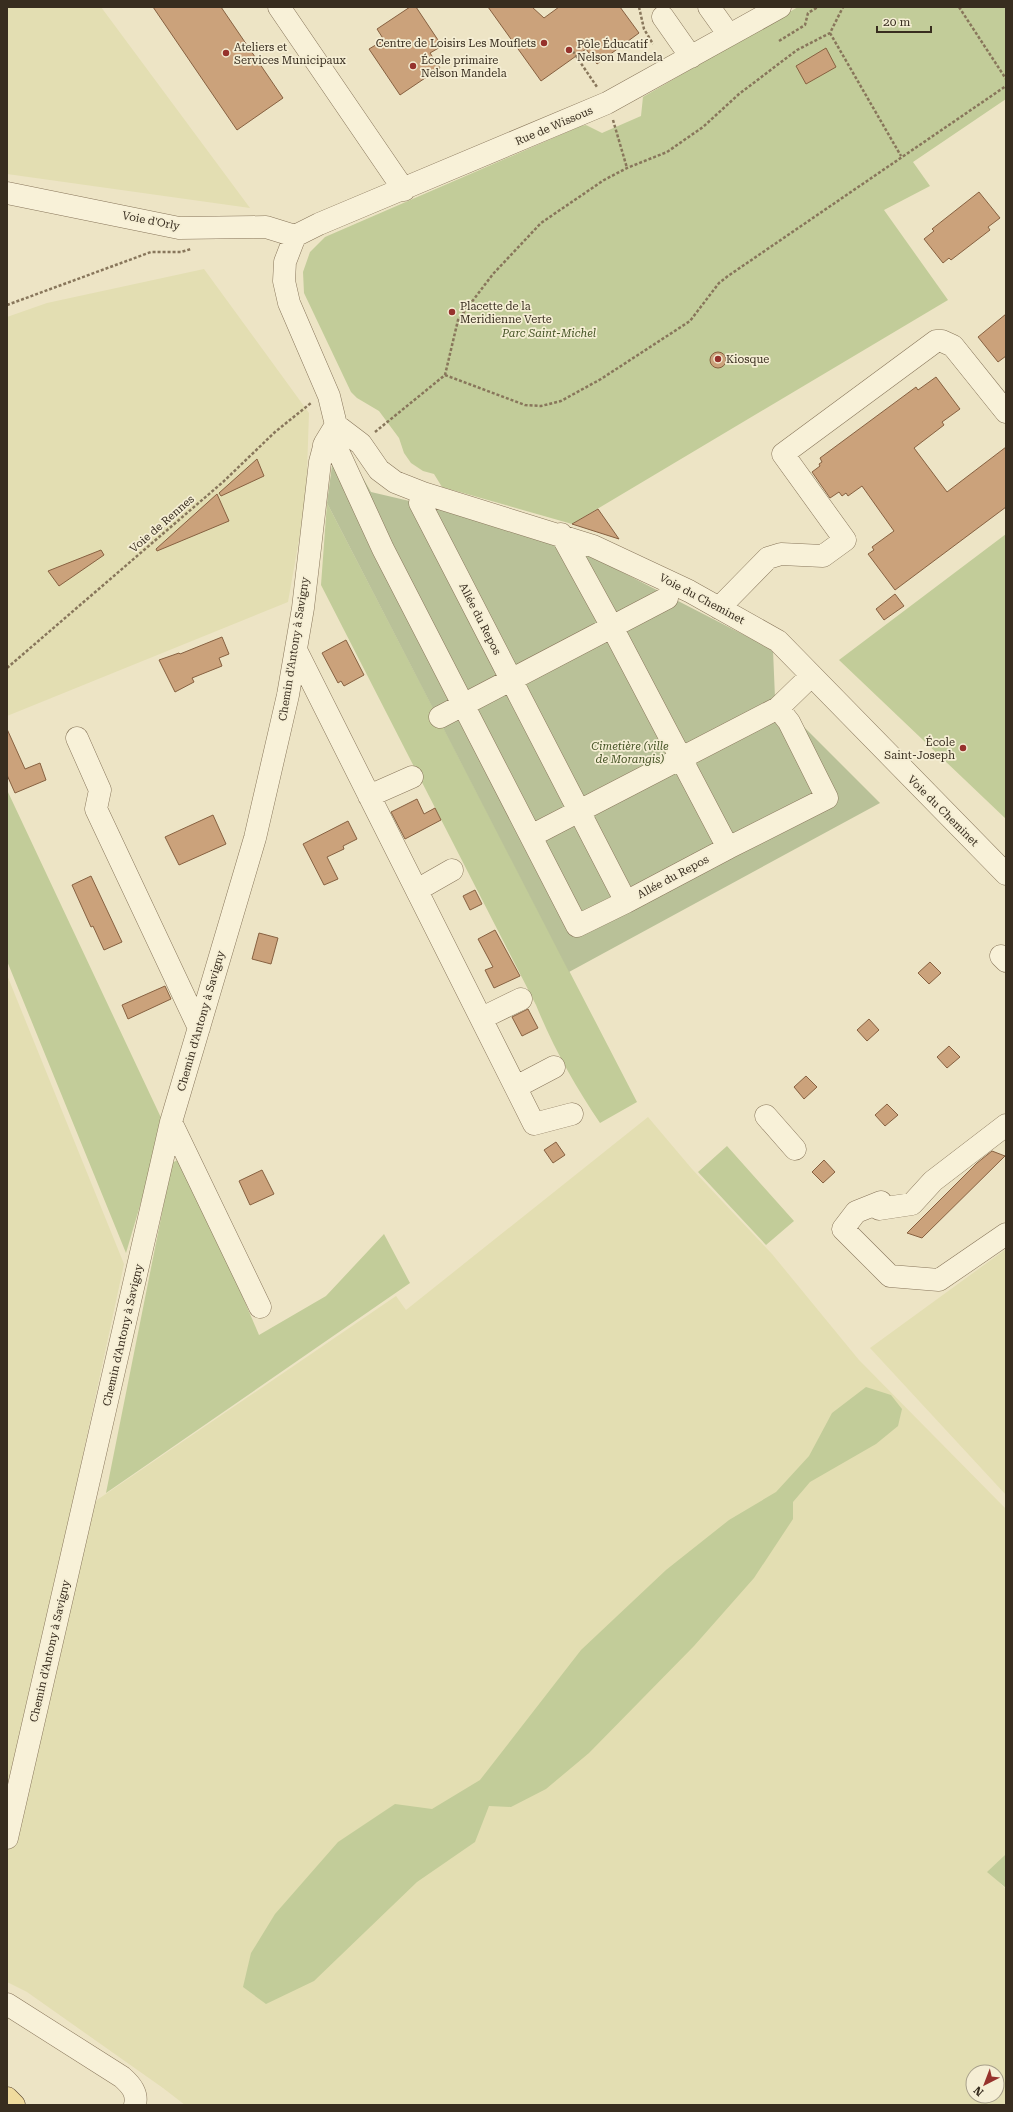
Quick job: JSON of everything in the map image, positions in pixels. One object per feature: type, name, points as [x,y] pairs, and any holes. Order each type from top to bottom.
[{"type":"main road","points":[[7,2098],[14,2105]]},
{"type":"street","points":[[280,7],[404,190]]},
{"type":"street","points":[[709,7],[729,35]]},
{"type":"street","name":"Rue de Wissous","points":[[295,236],[319,224],[404,190],[607,104],[780,7]]},
{"type":"street","points":[[663,16],[691,57]]},
{"type":"street","name":"Voie d'Orly","points":[[7,194],[179,228],[266,227],[295,236]]},
{"type":"street","points":[[295,236],[285,262],[284,281],[289,303],[329,396],[336,425]]},
{"type":"street","points":[[719,608],[768,558],[781,554],[823,556],[845,540],[783,454],[936,342],[942,341],[953,346],[1003,400]]},
{"type":"street","name":"Voie du Cheminet","points":[[336,425],[361,444],[370,459],[387,476],[423,493],[561,534],[625,560],[719,608],[778,641],[1006,874]]},
{"type":"street","name":"Chemin d'Antony à Savigny","points":[[7,1838],[171,1122],[254,838],[288,695],[296,650],[320,462],[324,446],[336,425]]},
{"type":"street","points":[[324,446],[338,451],[383,549],[577,926],[626,902]]},
{"type":"street","name":"Allée du Repos","points":[[423,493],[420,502],[626,902],[827,798],[789,722],[778,708]]},
{"type":"street","points":[[561,534],[612,627],[728,848]]},
{"type":"street","points":[[440,717],[667,598]]},
{"type":"street","points":[[296,650],[534,1124],[572,1114]]},
{"type":"street","points":[[531,836],[778,708],[811,676]]},
{"type":"street","points":[[76,738],[100,790],[96,809],[198,1028]]},
{"type":"street","points":[[369,796],[412,777]]},
{"type":"street","points":[[417,890],[452,870]]},
{"type":"street","points":[[482,1018],[521,999]]},
{"type":"street","points":[[516,1087],[554,1066]]},
{"type":"street","points":[[766,1116],[795,1149]]},
{"type":"street","points":[[171,1122],[260,1307]]},
{"type":"street","points":[[1006,1125],[933,1180],[912,1204],[880,1206],[856,1212],[844,1229],[890,1276],[939,1280],[1006,1234]]},
{"type":"street","points":[[7,2004],[122,2077],[134,2089],[136,2095],[135,2105]]},
{"type":"path","points":[[779,41],[805,25],[808,13],[818,7]]},
{"type":"path","points":[[361,444],[445,375],[458,320],[492,274],[541,222],[604,180],[627,168],[667,152],[703,127],[739,94],[798,50],[830,33],[843,7]]},
{"type":"path","points":[[959,7],[1006,79]]},
{"type":"path","points":[[830,33],[901,156]]},
{"type":"path","points":[[570,47],[607,104],[627,168]]},
{"type":"path","points":[[445,375],[525,405],[541,406],[562,401],[601,379],[690,322],[719,283],[728,276],[901,156],[1006,86]]},
{"type":"path","points":[[7,305],[151,252],[181,252],[196,247]]},
{"type":"path","name":"Voie de Rennes","points":[[7,668],[223,482],[276,432],[310,403],[329,396]]},
{"type":"shaded area","points":[[7,7],[101,7],[250,208],[7,174]]},
{"type":"shaded area","points":[[204,269],[309,413],[306,500],[288,602],[7,716],[7,317],[47,303]]},
{"type":"shaded area","points":[[7,975],[124,1264],[65,1538],[97,1500],[396,1296],[406,1310],[648,1117],[692,1169],[772,1254],[859,1360],[1006,1509],[1006,1854],[988,1872],[1006,1889],[1006,2105],[185,2105],[27,1992],[7,1982]]},
{"type":"shaded area","points":[[1006,1249],[1006,1495],[870,1348]]},
{"type":"green space","name":"Parc Saint-Michel","points":[[798,7],[1006,7],[1006,99],[913,162],[930,186],[884,210],[948,300],[572,524],[442,487],[434,474],[423,471],[411,463],[404,453],[399,438],[379,411],[357,398],[351,392],[304,293],[303,272],[310,252],[325,237],[581,126],[586,125],[602,133],[641,116],[643,97]]},
{"type":"green space","name":"Cimetière (ville de Morangis)","points":[[349,454],[371,492],[435,507],[581,551],[773,650],[775,698],[880,803],[569,972],[327,503],[333,458]]},
{"type":"green space","points":[[327,503],[637,1102],[600,1123],[557,1051],[536,1005],[321,585]]},
{"type":"green space","name":"École Saint-Joseph","points":[[1006,534],[1006,819],[839,660]]},
{"type":"green space","points":[[7,790],[164,1124],[126,1253],[7,961]]},
{"type":"green space","points":[[727,1146],[794,1221],[766,1245],[698,1172]]},
{"type":"green space","points":[[183,1157],[259,1335],[326,1296],[384,1234],[410,1283],[106,1493],[172,1163]]},
{"type":"green space","points":[[866,1387],[891,1395],[902,1409],[898,1426],[876,1444],[810,1482],[793,1502],[793,1519],[754,1578],[694,1646],[589,1753],[546,1789],[511,1807],[489,1806],[475,1842],[417,1882],[314,1981],[266,2004],[243,1987],[251,1953],[275,1914],[338,1842],[395,1804],[432,1809],[480,1780],[581,1650],[666,1570],[729,1520],[776,1492],[809,1456],[832,1413]]},
{"type":"green space","points":[[1006,1854],[1006,1888],[987,1872]]},
{"type":"building","name":"Ateliers et Services Municipaux","points":[[153,7],[221,7],[283,98],[237,130]]},
{"type":"building","points":[[410,7],[416,7],[442,46],[430,53],[440,68],[400,95],[369,49],[384,40],[377,29]]},
{"type":"building","name":"Centre de Loisirs Les Mouflets","points":[[488,7],[532,7],[544,18],[559,7],[620,7],[639,33],[597,64],[586,49],[541,81]]},
{"type":"building","points":[[826,48],[836,67],[806,84],[796,66]]},
{"type":"building","points":[[979,192],[1000,218],[988,227],[990,230],[951,260],[949,258],[943,263],[924,239],[934,231],[932,229]]},
{"type":"building","points":[[1006,314],[1006,356],[998,362],[978,337]]},
{"type":"building","name":"Kiosque","points":[[718,352],[724,354],[726,360],[724,366],[718,368],[712,366],[710,360],[712,354]]},
{"type":"building","points":[[936,377],[960,409],[942,422],[944,425],[914,448],[947,492],[1006,447],[1006,507],[895,590],[868,554],[874,550],[872,547],[894,531],[862,486],[848,496],[846,493],[842,496],[839,492],[830,498],[812,472],[820,466],[819,464],[822,462],[820,458],[916,387],[918,390]]},
{"type":"building","points":[[257,459],[264,476],[221,496],[219,493]]},
{"type":"building","points":[[217,494],[229,521],[157,551],[156,549]]},
{"type":"building","points":[[598,509],[619,539],[572,524]]},
{"type":"building","points":[[101,550],[104,555],[59,586],[48,571]]},
{"type":"building","points":[[895,594],[904,606],[884,620],[876,609]]},
{"type":"building","points":[[222,637],[229,654],[219,658],[222,666],[192,678],[194,682],[175,692],[159,660],[179,653],[180,654]]},
{"type":"building","points":[[346,640],[364,675],[344,686],[341,681],[338,683],[322,653]]},
{"type":"building","points":[[7,729],[25,769],[40,763],[46,780],[15,793],[7,775]]},
{"type":"building","points":[[417,799],[424,814],[435,808],[441,820],[405,839],[391,812]]},
{"type":"building","points":[[213,815],[226,844],[179,865],[165,837]]},
{"type":"building","points":[[348,821],[357,839],[343,846],[344,849],[327,857],[338,879],[324,885],[303,844]]},
{"type":"building","points":[[91,876],[122,942],[104,950],[93,926],[91,927],[72,885]]},
{"type":"building","points":[[475,890],[482,904],[470,910],[463,896]]},
{"type":"building","points":[[495,930],[520,976],[494,988],[485,970],[493,967],[478,939]]},
{"type":"building","points":[[259,933],[278,938],[271,964],[252,959]]},
{"type":"building","points":[[930,962],[941,973],[929,984],[918,973]]},
{"type":"building","points":[[165,986],[171,999],[128,1019],[122,1005]]},
{"type":"building","points":[[528,1009],[538,1028],[522,1036],[512,1017]]},
{"type":"building","points":[[869,1019],[879,1030],[867,1041],[857,1030]]},
{"type":"building","points":[[949,1046],[960,1057],[947,1068],[937,1057]]},
{"type":"building","points":[[806,1076],[817,1087],[804,1099],[794,1087]]},
{"type":"building","points":[[887,1104],[898,1115],[885,1126],[875,1115]]},
{"type":"building","points":[[556,1142],[565,1155],[553,1163],[544,1150]]},
{"type":"building","points":[[992,1151],[1005,1156],[922,1238],[907,1233],[977,1163]]},
{"type":"building","points":[[824,1160],[835,1172],[823,1183],[812,1172]]},
{"type":"building","points":[[262,1170],[274,1194],[250,1205],[239,1181]]},
{"type":"place","name":"Centre de Loisirs Les Mouflets","points":[[544,43]]},
{"type":"place","name":"Pôle Éducatif Nelson Mandela","points":[[569,50]]},
{"type":"place","name":"Ateliers et Services Municipaux","points":[[226,53]]},
{"type":"place","name":"École primaire Nelson Mandela","points":[[413,66]]},
{"type":"place","name":"Placette de la Meridienne Verte","points":[[452,312]]},
{"type":"place","name":"Kiosque","points":[[718,359]]},
{"type":"place","name":"École Saint-Joseph","points":[[963,748]]}]
